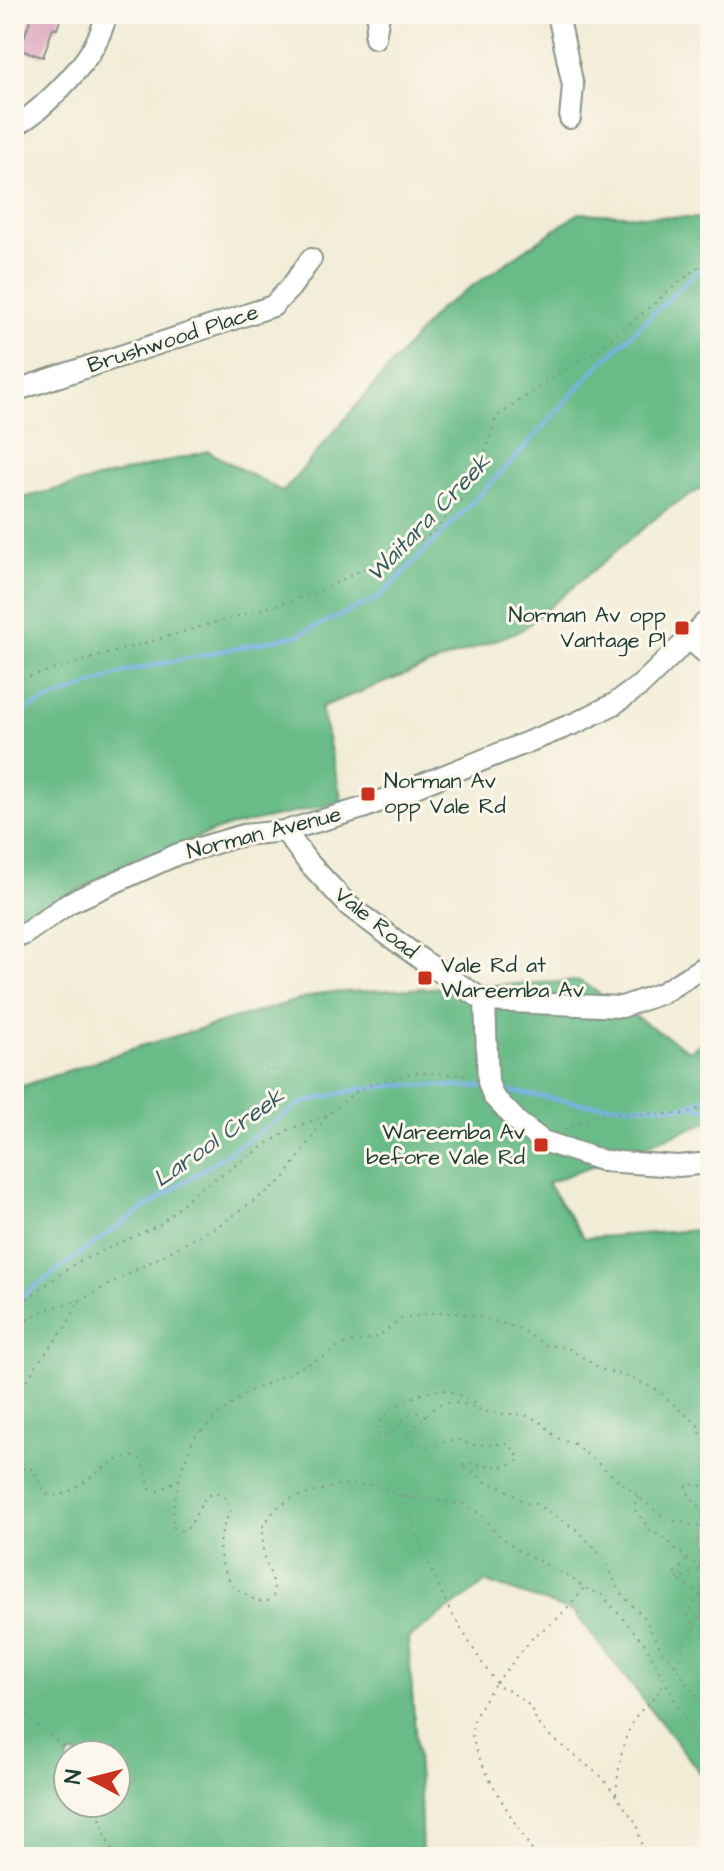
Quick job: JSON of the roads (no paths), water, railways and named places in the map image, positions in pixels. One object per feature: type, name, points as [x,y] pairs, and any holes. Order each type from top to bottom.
[{"type":"street","points":[[14,126],[41,109],[88,57],[107,14]]},
{"type":"street","points":[[375,38],[379,14]]},
{"type":"street","points":[[558,14],[573,86],[570,118]]},
{"type":"street","name":"Brushwood Place","points":[[14,391],[273,306],[311,259]]},
{"type":"street","name":"Norman Avenue","points":[[23,935],[69,903],[178,854],[243,835],[285,831],[363,808],[578,722],[614,704],[642,684],[710,618]]},
{"type":"street","points":[[689,639],[710,657]]},
{"type":"street","name":"Vale Road","points":[[285,831],[307,861],[349,906],[422,960],[485,1001]]},
{"type":"street","points":[[710,963],[662,993],[622,1007],[485,1001],[490,1087],[519,1123],[543,1141],[604,1161],[678,1166],[710,1163]]},
{"type":"waterway","name":"Waitara Creek","points":[[14,714],[127,671],[298,635],[380,597],[519,454],[592,372],[710,259]]},
{"type":"waterway","name":"Larool Creek","points":[[14,1302],[124,1222],[303,1103],[359,1089],[403,1085],[484,1087]]},
{"type":"waterway","name":"Larool Creek","points":[[496,1089],[586,1104],[685,1107],[710,1095]]},
{"type":"waterway","points":[[689,1107],[710,1109]]},
{"type":"place","name":"Norman Av opp Vantage Pl","points":[[682,628]]},
{"type":"place","name":"Norman Av opp Vale Rd","points":[[368,794]]},
{"type":"place","name":"Vale Rd at Wareemba Av","points":[[425,978]]},
{"type":"place","name":"Wareemba Av before Vale Rd","points":[[541,1145]]}]
